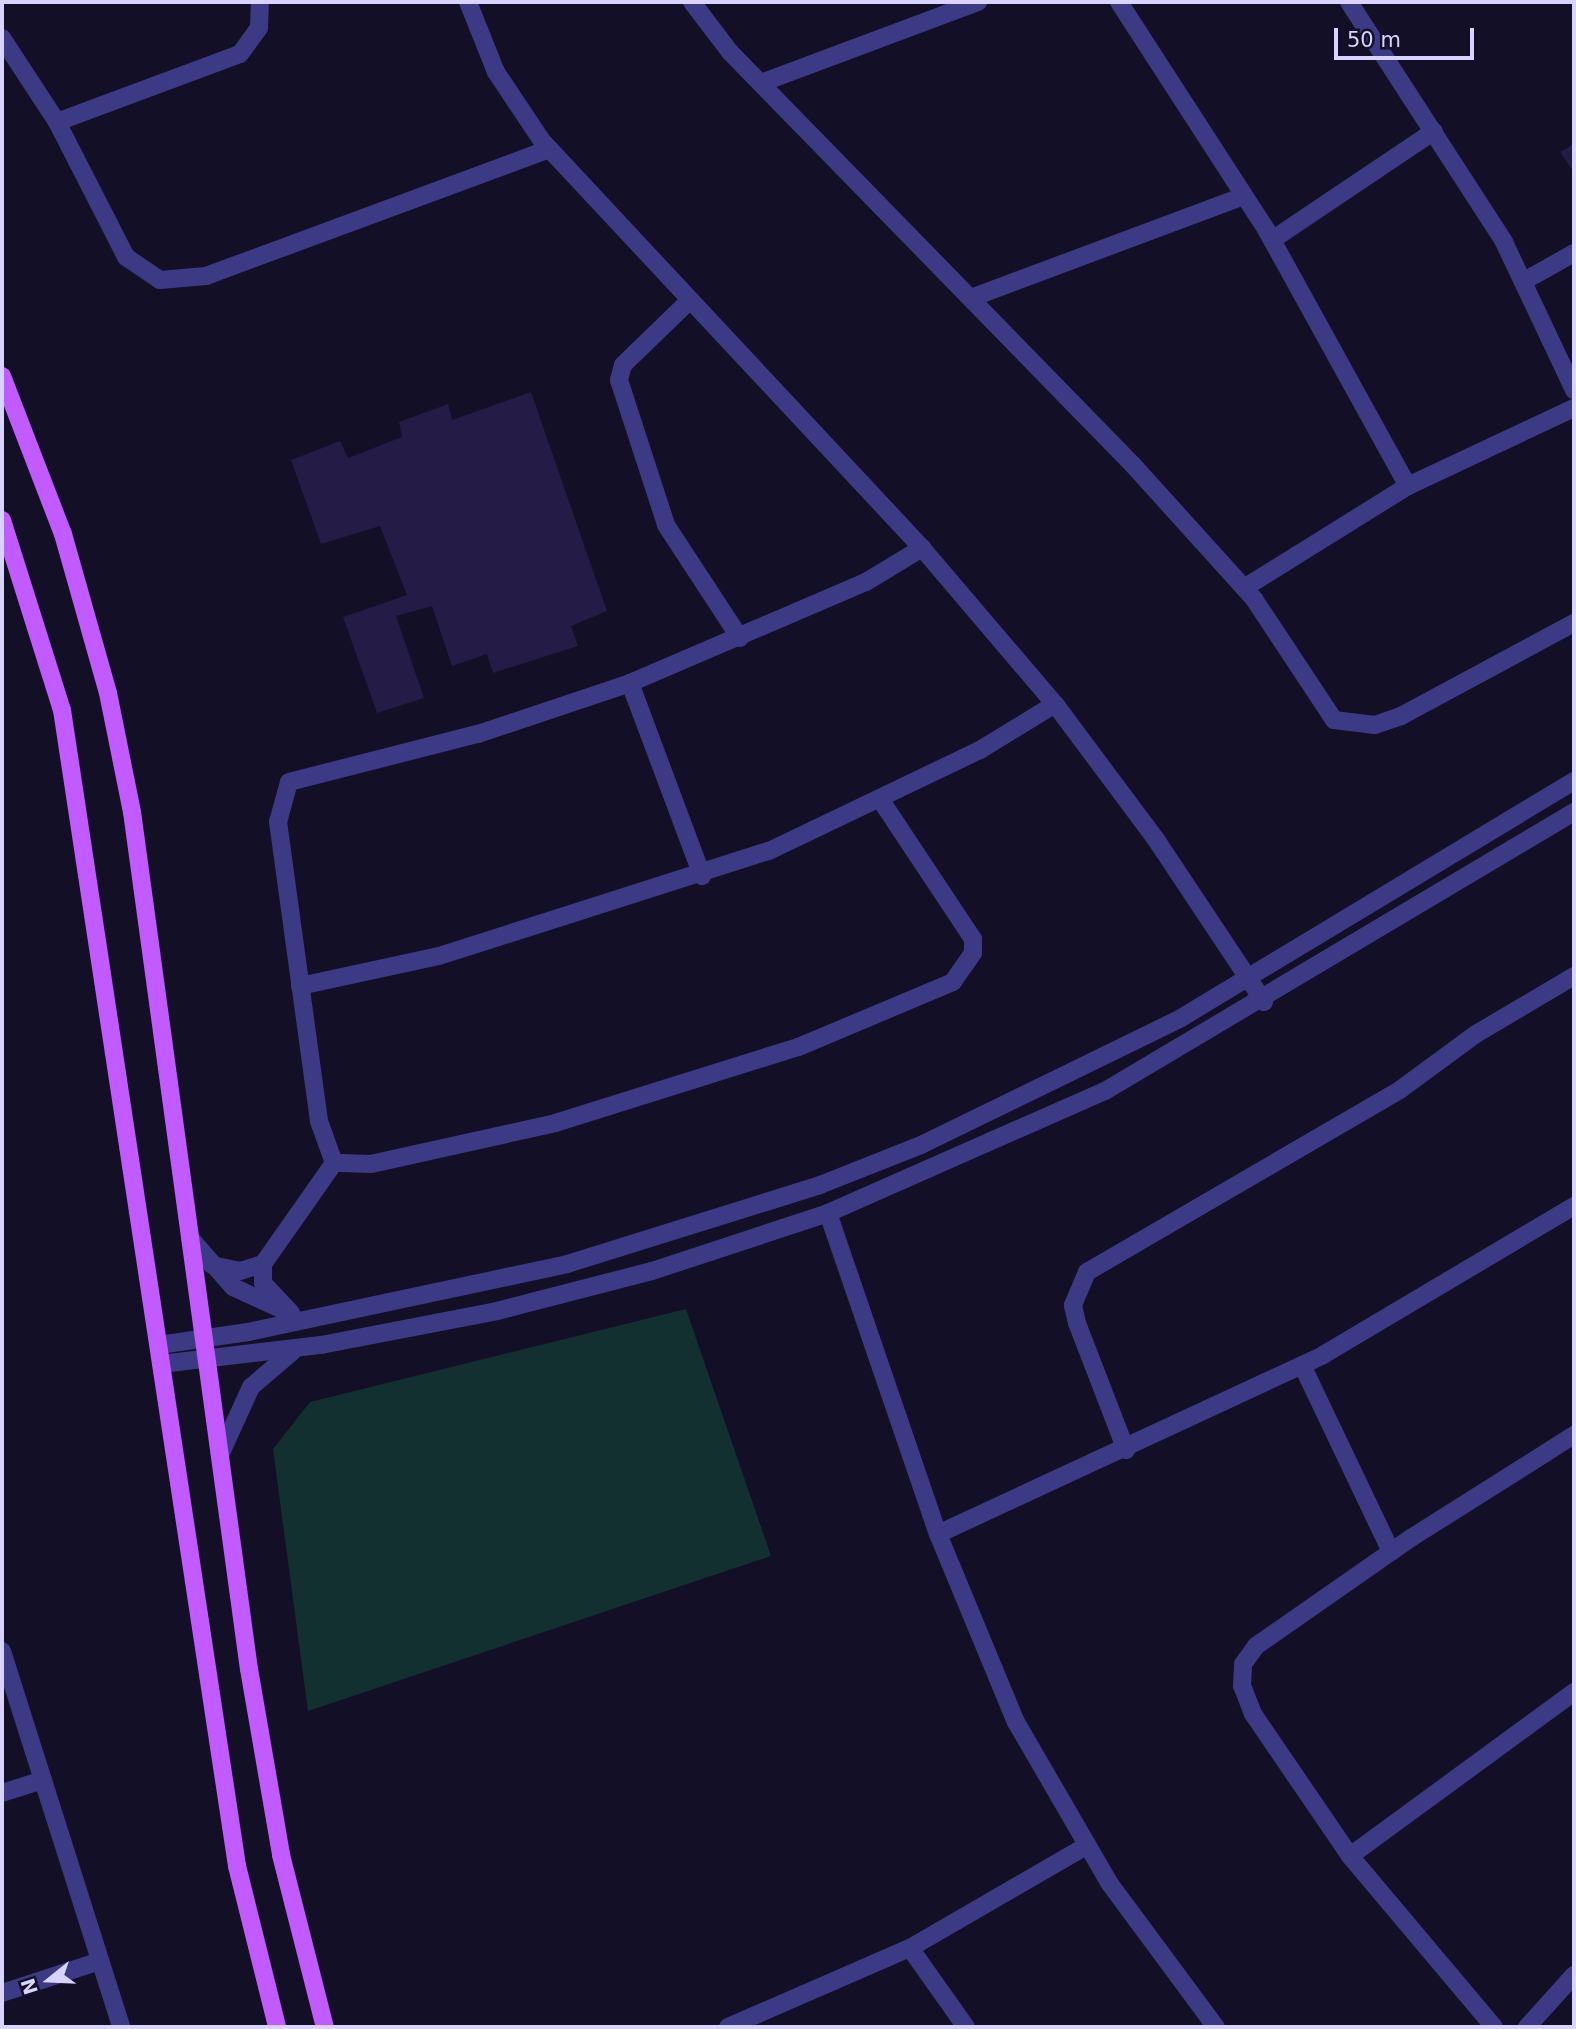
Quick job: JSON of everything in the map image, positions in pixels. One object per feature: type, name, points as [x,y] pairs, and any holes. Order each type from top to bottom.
[{"type":"main road","points":[[2,376],[63,534],[108,693],[132,812],[220,1455],[281,1855],[325,2027]]},
{"type":"main road","points":[[2,520],[62,710],[237,1866],[277,2027]]},
{"type":"street","points":[[57,122],[240,54],[259,28],[260,2]]},
{"type":"street","points":[[468,2],[496,72],[549,149],[922,548],[1055,704],[1264,1002]]},
{"type":"street","points":[[692,2],[761,83],[971,298],[1244,588],[1334,719],[1351,724],[1401,716],[1574,623]]},
{"type":"street","points":[[761,83],[978,2]]},
{"type":"street","points":[[1119,2],[1272,240],[1408,486]]},
{"type":"street","points":[[1349,2],[1434,131],[1524,281],[1574,390]]},
{"type":"street","points":[[2,38],[57,122],[126,257],[141,272],[183,283],[549,149]]},
{"type":"street","points":[[1272,240],[1434,131]]},
{"type":"street","points":[[971,298],[1244,196]]},
{"type":"street","points":[[1524,281],[1574,253]]},
{"type":"street","points":[[689,301],[623,365],[620,380],[666,525],[740,638]]},
{"type":"street","points":[[1244,588],[1408,486],[1574,408]]},
{"type":"street","points":[[334,1163],[319,1121],[278,822],[289,782],[490,730],[630,683],[866,582],[922,548]]},
{"type":"street","points":[[630,683],[702,876]]},
{"type":"street","points":[[300,986],[439,956],[702,876],[880,799],[1055,704]]},
{"type":"street","points":[[159,1345],[204,1339],[567,1264],[820,1185],[1093,1065],[1249,978],[1574,780]]},
{"type":"street","points":[[334,1163],[371,1164],[556,1123],[799,1047],[953,982],[973,953],[973,939],[880,799]]},
{"type":"street","points":[[161,1364],[298,1349],[575,1291],[828,1213],[1024,1131],[1264,1002],[1574,813]]},
{"type":"street","points":[[1126,1450],[1077,1323],[1073,1305],[1087,1272],[1401,1089],[1476,1034],[1574,976]]},
{"type":"street","points":[[291,1314],[263,1283],[263,1264],[334,1163]]},
{"type":"street","points":[[938,1534],[1126,1450],[1302,1365],[1419,1303],[1574,1206]]},
{"type":"street","points":[[828,1213],[938,1534],[1016,1722],[1086,1846],[1216,2027]]},
{"type":"street","points":[[190,1238],[209,1264],[255,1301],[291,1314],[314,1317]]},
{"type":"street","points":[[209,1264],[240,1271],[263,1264]]},
{"type":"street","points":[[220,1455],[251,1387],[298,1349]]},
{"type":"street","points":[[1302,1365],[1391,1552]]},
{"type":"street","points":[[1494,2027],[1350,1856],[1253,1714],[1242,1686],[1242,1664],[1256,1646],[1391,1552],[1574,1435]]},
{"type":"street","points":[[2,1651],[121,2027]]},
{"type":"street","points":[[1350,1856],[1574,1692]]},
{"type":"street","points":[[2,1793],[43,1780]]},
{"type":"street","points":[[740,2025],[910,1948],[1086,1846]]},
{"type":"street","points":[[910,1948],[966,2027]]},
{"type":"street","points":[[2,1993],[100,1961]]},
{"type":"street","points":[[1527,2027],[1574,1975]]},
{"type":"green space","points":[[686,1309],[771,1556],[308,1711],[273,1449],[310,1402]]},
{"type":"building","points":[[1574,144],[1574,172],[1560,152]]},
{"type":"building","points":[[531,392],[607,611],[571,626],[578,646],[493,673],[487,654],[452,666],[432,606],[396,616],[424,698],[377,713],[343,617],[407,595],[380,526],[321,544],[291,460],[340,441],[348,458],[402,437],[399,422],[448,404],[452,420]]}]
